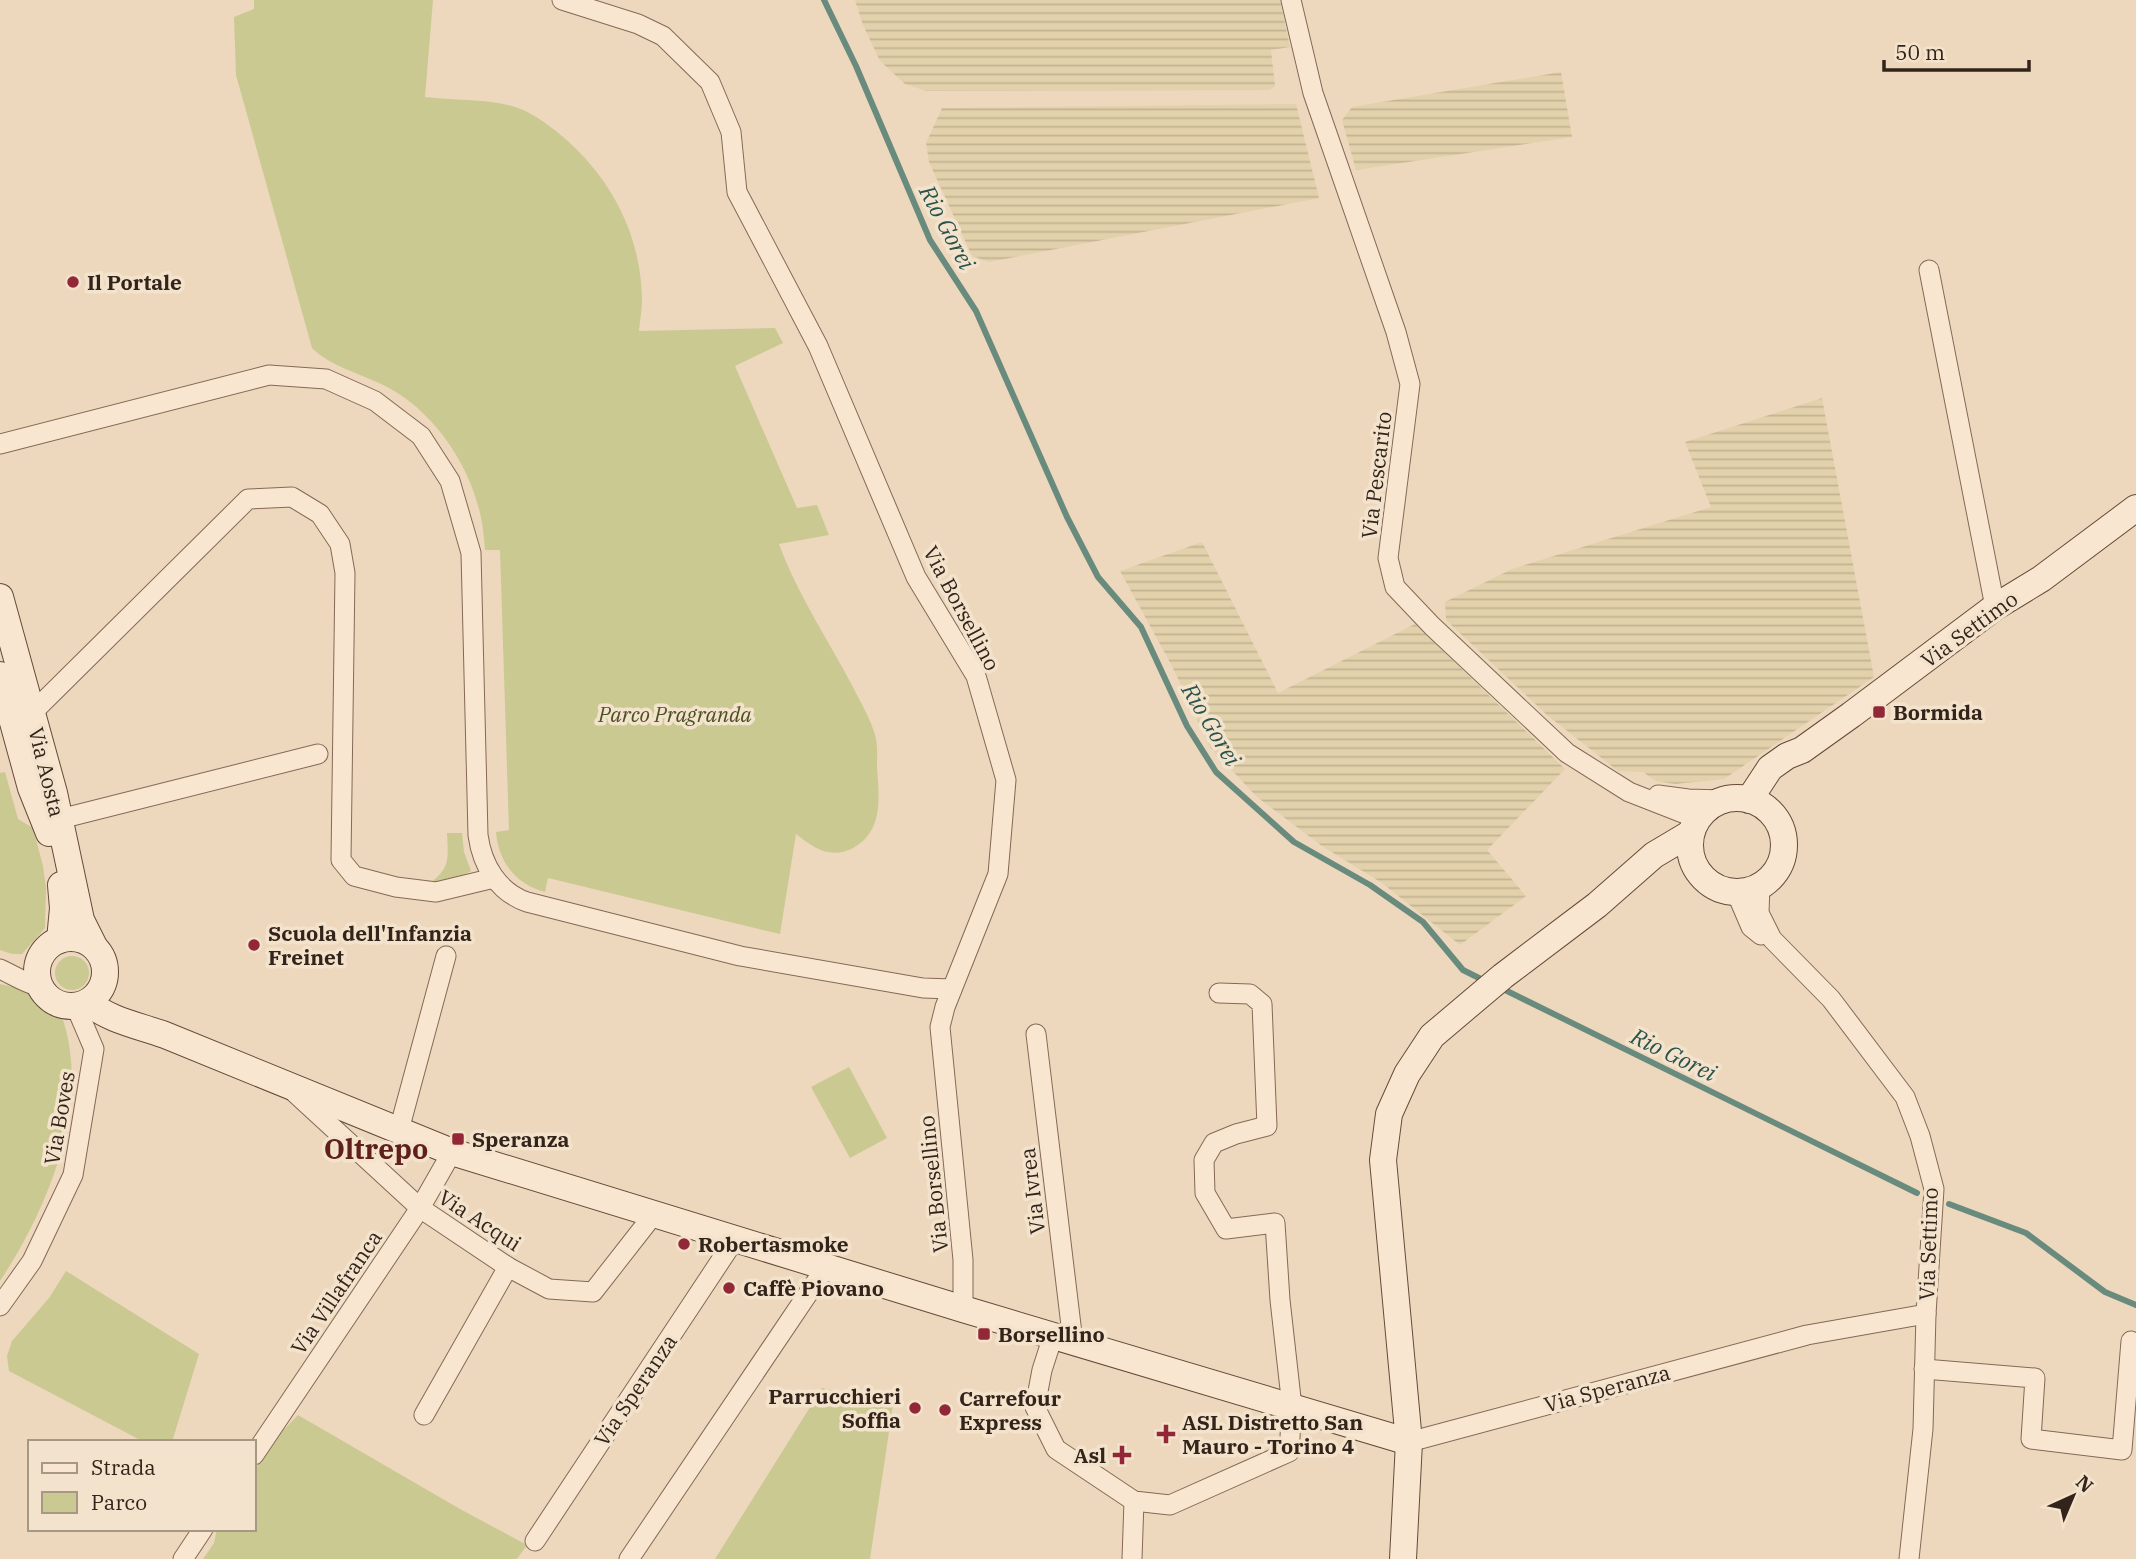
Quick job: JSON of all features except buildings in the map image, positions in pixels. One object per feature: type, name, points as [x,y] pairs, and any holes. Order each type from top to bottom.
[{"type":"street","name":"Via Borsellino","points":[[562,0],[638,24],[663,36],[710,82],[731,132],[737,192],[818,346],[916,577],[976,676],[1006,780],[998,874],[952,989],[940,1027],[963,1260],[963,1309]]},
{"type":"street","name":"Via Pescarito","points":[[1291,0],[1313,93],[1392,319],[1410,384],[1388,558],[1395,587],[1432,626],[1567,753],[1629,792],[1694,826]]},
{"type":"street","points":[[1929,270],[1995,607]]},
{"type":"street","points":[[0,444],[269,375],[327,380],[375,401],[421,436],[450,481],[471,552],[478,835],[482,854],[494,878],[509,893],[527,902],[740,956],[923,988],[952,989]]},
{"type":"street","points":[[32,713],[248,499],[292,497],[320,514],[340,544],[345,573],[341,860],[354,876],[409,889],[436,892],[494,878]]},
{"type":"street","name":"Via Settimo","points":[[1748,805],[1777,791],[1802,750],[1995,607],[2041,579],[2136,508]]},
{"type":"street","name":"Via Aosta","points":[[0,597],[32,713],[53,821],[63,908],[60,940]]},
{"type":"street","name":"Via Aosta","points":[[0,675],[31,788],[53,821],[81,920],[94,946]]},
{"type":"street","points":[[53,821],[318,754]]},
{"type":"street","points":[[1629,792],[1748,805],[1779,824],[1784,848],[1780,863],[1772,877],[1748,889],[1722,890],[1699,874],[1693,862],[1690,848],[1694,826]]},
{"type":"street","points":[[1403,1559],[1409,1442],[1383,1160],[1389,1114],[1407,1074],[1432,1036],[1469,1003],[1597,905],[1654,855],[1694,826],[1709,807],[1748,805]]},
{"type":"street","points":[[1635,873],[1693,862]]},
{"type":"street","name":"Via Settimo","points":[[1748,889],[1751,927],[1772,939],[1831,999],[1905,1097],[1920,1136],[1934,1189],[1926,1314],[1923,1429],[1909,1559]]},
{"type":"street","points":[[82,1005],[103,987],[105,964],[94,946],[78,938],[60,940],[42,954],[23,976],[55,1003],[82,1005],[125,1024],[159,1033],[452,1152],[1409,1442]]},
{"type":"street","points":[[399,1130],[446,956]]},
{"type":"street","points":[[106,975],[121,1004],[130,1014],[159,1033]]},
{"type":"street","points":[[1063,1339],[1042,1370],[1035,1407],[1056,1449],[1134,1501],[1170,1505],[1289,1452],[1293,1407],[1280,1300],[1275,1223],[1226,1230],[1205,1193],[1204,1160],[1214,1143],[1267,1126],[1262,1004],[1250,994],[1219,993]]},
{"type":"street","name":"Via Boves","points":[[0,1306],[32,1261],[73,1175],[94,1049],[82,1005]]},
{"type":"street","name":"Via Ivrea","points":[[1036,1034],[1063,1339]]},
{"type":"street","name":"Via Acqui","points":[[286,1085],[420,1208],[508,1267],[549,1289],[593,1292],[654,1214]]},
{"type":"street","name":"Via Villafranca","points":[[256,1452],[420,1208],[452,1152]]},
{"type":"street","name":"Via Speranza","points":[[535,1541],[735,1239]]},
{"type":"street","points":[[629,1559],[826,1266]]},
{"type":"street","points":[[424,1415],[508,1267]]},
{"type":"street","name":"Via Speranza","points":[[1409,1442],[1807,1335],[1926,1314]]},
{"type":"street","points":[[1924,1369],[2035,1378],[2031,1438],[2122,1450],[2131,1341]]},
{"type":"street","points":[[1132,1559],[1134,1501]]},
{"type":"street","points":[[183,1559],[202,1531]]},
{"type":"shaded area","points":[[855,0],[1280,0],[1290,47],[1271,50],[1275,86],[1270,90],[926,91],[905,84],[880,61]]},
{"type":"shaded area","points":[[1561,72],[1572,137],[1356,170],[1342,120],[1352,107]]},
{"type":"shaded area","points":[[1296,104],[1319,198],[989,262],[972,256],[929,162],[926,143],[942,108]]},
{"type":"shaded area","points":[[1822,398],[1874,677],[1724,779],[1675,784],[1656,781],[1643,772],[1618,771],[1547,715],[1446,620],[1445,602],[1512,569],[1711,507],[1685,442]]},
{"type":"shaded area","points":[[1202,542],[1278,693],[1415,624],[1565,769],[1487,850],[1526,896],[1460,945],[1382,883],[1322,846],[1257,797],[1210,747],[1172,666],[1120,571]]},
{"type":"green space","name":"Parco Pragranda","points":[[254,0],[433,0],[425,97],[486,101],[521,109],[556,131],[588,162],[613,197],[631,235],[641,277],[639,331],[775,328],[783,343],[735,366],[797,508],[817,505],[829,535],[779,544],[805,600],[871,724],[877,742],[878,790],[875,823],[863,841],[853,848],[836,853],[829,852],[815,847],[796,834],[780,934],[548,878],[545,892],[517,878],[505,862],[497,843],[496,832],[509,830],[500,550],[485,550],[480,513],[467,474],[432,422],[400,395],[336,364],[312,348],[236,75],[234,17],[254,9]]},
{"type":"green space","points":[[5,772],[18,819],[33,828],[46,887],[45,928],[22,954],[0,950],[0,773]]},
{"type":"green space","points":[[447,833],[462,833],[464,852],[471,871],[462,876],[430,883],[445,867],[448,855]]},
{"type":"green space","points":[[72,956],[84,961],[89,973],[84,985],[72,990],[60,985],[55,973],[60,961]]},
{"type":"green space","points":[[0,984],[27,990],[45,1008],[62,1017],[70,1050],[72,1084],[68,1119],[49,1189],[18,1253],[0,1281]]},
{"type":"green space","points":[[849,1067],[887,1138],[850,1158],[811,1087]]},
{"type":"green space","points":[[66,1271],[199,1354],[173,1440],[140,1440],[9,1371],[7,1356],[12,1341],[49,1298]]},
{"type":"green space","points":[[822,1388],[893,1405],[870,1559],[715,1559]]},
{"type":"green space","points":[[298,1415],[527,1545],[517,1559],[203,1559],[214,1543],[217,1531],[256,1531],[256,1470],[271,1444]]},
{"type":"waterway","name":"Rio Gorei","points":[[824,0],[856,66],[930,240],[976,311],[1067,517],[1098,577],[1141,627],[1187,726],[1216,772],[1294,842],[1370,885],[1423,922],[1463,970],[1485,981]]},
{"type":"waterway","name":"Rio Gorei","points":[[1501,988],[1917,1193]]},
{"type":"waterway","points":[[1949,1204],[2026,1233],[2105,1292],[2136,1305]]},
{"type":"place","name":"Il Portale","points":[[73,282]]},
{"type":"place","name":"Bormida","points":[[1879,712]]},
{"type":"place","name":"Scuola dell'Infanzia Freinet","points":[[254,945]]},
{"type":"place","name":"Speranza","points":[[458,1139]]},
{"type":"place","name":"Robertasmoke","points":[[684,1244]]},
{"type":"place","name":"Caffè Piovano","points":[[729,1288]]},
{"type":"place","name":"Borsellino","points":[[984,1334]]},
{"type":"place","name":"Parrucchieri Soffia","points":[[915,1408]]},
{"type":"place","name":"Carrefour Express","points":[[945,1410]]},
{"type":"place","name":"ASL Distretto San Mauro - Torino 4","points":[[1166,1434]]},
{"type":"place","name":"Asl","points":[[1122,1455]]},
{"type":"district","name":"Oltrepo","points":[[376,1148]]}]
